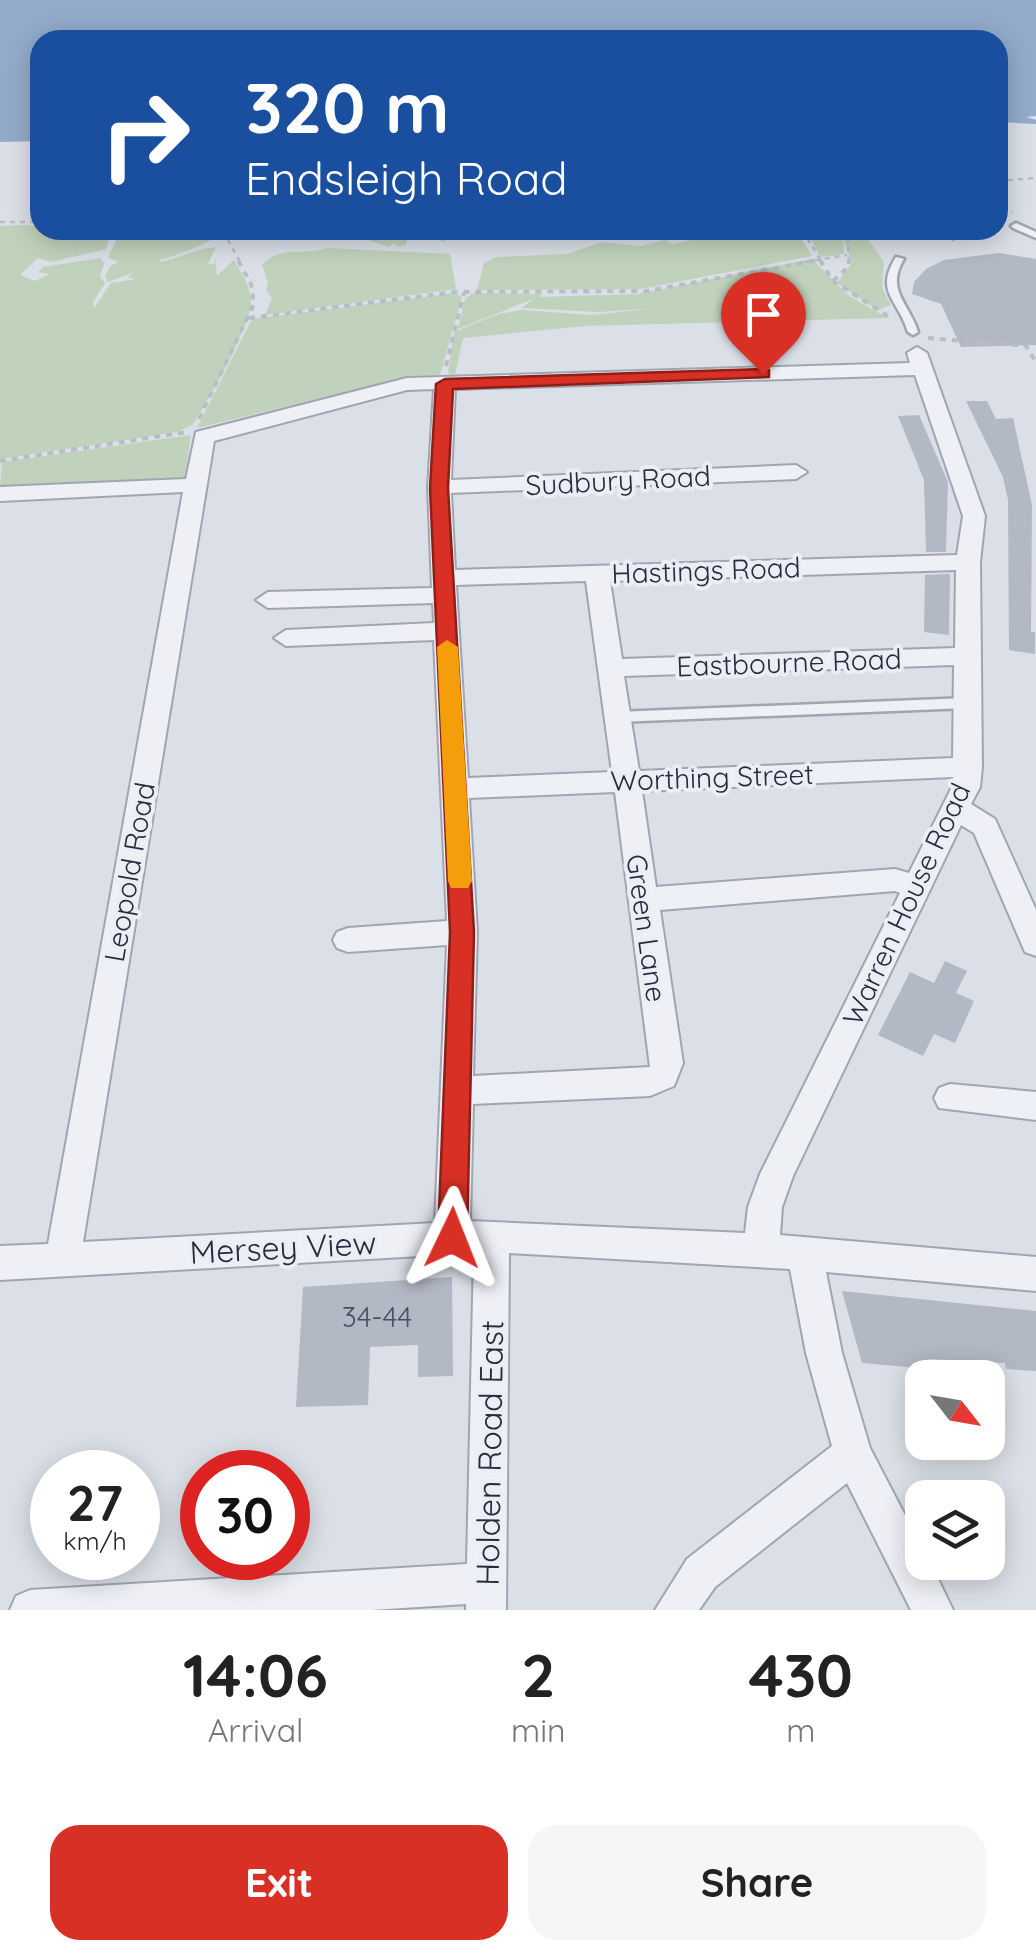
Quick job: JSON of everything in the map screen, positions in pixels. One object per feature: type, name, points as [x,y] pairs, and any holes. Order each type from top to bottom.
[{"type":"street","points":[[452,1238],[462,932],[439,488],[445,384],[917,348]]},
{"type":"street","name":"Warren House Road","points":[[762,1250],[766,1207],[777,1174],[841,1063],[956,809],[969,766],[968,562],[974,516],[917,348]]},
{"type":"street","name":"Leopold Road","points":[[64,1259],[204,436],[407,384],[445,384]]},
{"type":"street","name":"Sudbury Road","points":[[439,488],[796,472]]},
{"type":"street","points":[[0,494],[194,485]]},
{"type":"street","name":"Hastings Road","points":[[268,600],[598,573],[968,562]]},
{"type":"street","name":"Green Lane","points":[[458,1091],[650,1082],[663,1076],[667,1063],[598,573]]},
{"type":"street","points":[[286,638],[446,631]]},
{"type":"street","name":"Eastbourne Road","points":[[610,668],[968,656]]},
{"type":"street","name":"Worthing Street","points":[[455,789],[969,766]]},
{"type":"street","points":[[956,809],[985,826],[1036,944]]},
{"type":"street","points":[[642,900],[895,880],[919,888]]},
{"type":"street","points":[[348,940],[462,932]]},
{"type":"street","points":[[950,1098],[1035,1114]]},
{"type":"street","name":"Mersey View","points":[[0,1264],[492,1236],[762,1250],[1036,1274]]},
{"type":"street","name":"Holden Road East","points":[[486,1596],[492,1236]]},
{"type":"street","points":[[805,1254],[824,1353],[854,1454],[933,1610]]},
{"type":"street","points":[[675,1610],[701,1573],[854,1454]]},
{"type":"street","points":[[30,1610],[486,1596]]},
{"type":"lane","points":[[1016,226],[1036,234]]},
{"type":"lane","points":[[899,259],[890,275],[889,290],[910,319],[917,348]]},
{"type":"lane","points":[[617,717],[967,703]]},
{"type":"path","points":[[1008,179],[1036,178]]},
{"type":"path","points":[[0,222],[30,222]]},
{"type":"path","points":[[0,461],[193,431],[254,304],[253,290],[229,240]]},
{"type":"path","points":[[807,240],[833,281],[892,319]]},
{"type":"path","points":[[833,281],[849,266],[848,240]]},
{"type":"path","points":[[249,318],[464,293],[646,291],[848,255]]},
{"type":"path","points":[[445,384],[451,334],[464,293]]},
{"type":"path","points":[[917,348],[954,337],[997,348],[1026,346],[1036,362]]},
{"type":"green space","points":[[30,225],[30,240],[109,240],[106,249],[51,262],[38,258],[20,275],[35,281],[49,274],[38,272],[43,267],[101,258],[104,264],[100,276],[105,283],[93,302],[94,308],[111,283],[135,279],[127,277],[135,272],[108,282],[105,277],[110,266],[119,262],[108,258],[116,240],[210,240],[157,261],[216,247],[208,264],[214,264],[215,258],[217,276],[234,260],[250,293],[249,315],[217,384],[192,425],[177,432],[0,459],[0,226]]},
{"type":"green space","points":[[368,240],[407,240],[406,245],[398,247],[394,243],[388,247]]},
{"type":"green space","points":[[665,240],[673,244],[691,240],[802,240],[812,256],[640,289],[477,290],[484,263],[497,257],[568,254],[601,242],[640,246]]},
{"type":"green space","points":[[812,240],[843,240],[844,254],[820,257]]},
{"type":"green space","points":[[844,240],[871,240],[884,262],[882,288],[891,305],[878,310],[837,283],[852,263]]},
{"type":"green space","points":[[328,248],[450,254],[456,289],[265,315],[272,298],[266,290],[268,282],[262,265],[276,255]]},
{"type":"green space","points":[[812,259],[849,296],[888,318],[586,326],[463,338],[455,375],[448,373],[454,332],[498,314],[522,310],[592,315],[656,308],[599,312],[522,308],[533,299],[458,329],[465,299],[473,293],[542,294],[540,297],[638,294]]},
{"type":"green space","points":[[455,293],[462,297],[440,375],[412,376],[197,428],[252,319]]},
{"type":"green space","points":[[191,435],[184,482],[0,489],[2,462]]},
{"type":"water","points":[[0,0],[1036,0],[1036,116],[1026,117],[1036,120],[1036,124],[1008,123],[1008,30],[30,30],[30,141],[0,142]]},
{"type":"building","points":[[999,253],[1036,259],[1036,345],[961,347],[941,304],[912,294],[914,282],[926,269],[944,260]]},
{"type":"building","points":[[966,401],[987,401],[996,419],[1013,418],[1032,505],[1031,632],[1035,632],[1035,654],[1009,650],[1008,500],[1003,477]]},
{"type":"building","points":[[919,415],[948,482],[946,552],[926,552],[924,480],[898,416]]},
{"type":"building","points":[[950,574],[949,635],[924,632],[925,575]]},
{"type":"building","points":[[945,961],[967,971],[956,993],[974,1001],[955,1043],[934,1034],[923,1056],[878,1035],[910,972],[934,983]]},
{"type":"building","points":[[452,1277],[453,1376],[418,1377],[418,1345],[370,1347],[368,1405],[296,1407],[303,1287]]},
{"type":"building","points":[[842,1291],[1036,1311],[1036,1371],[1006,1369],[1005,1360],[905,1360],[905,1367],[862,1363]]},
{"type":"slow traffic","points":[[447,647],[460,881]]},
{"type":"route","points":[[452,1238],[462,932],[439,488],[445,384],[763,374]]}]
